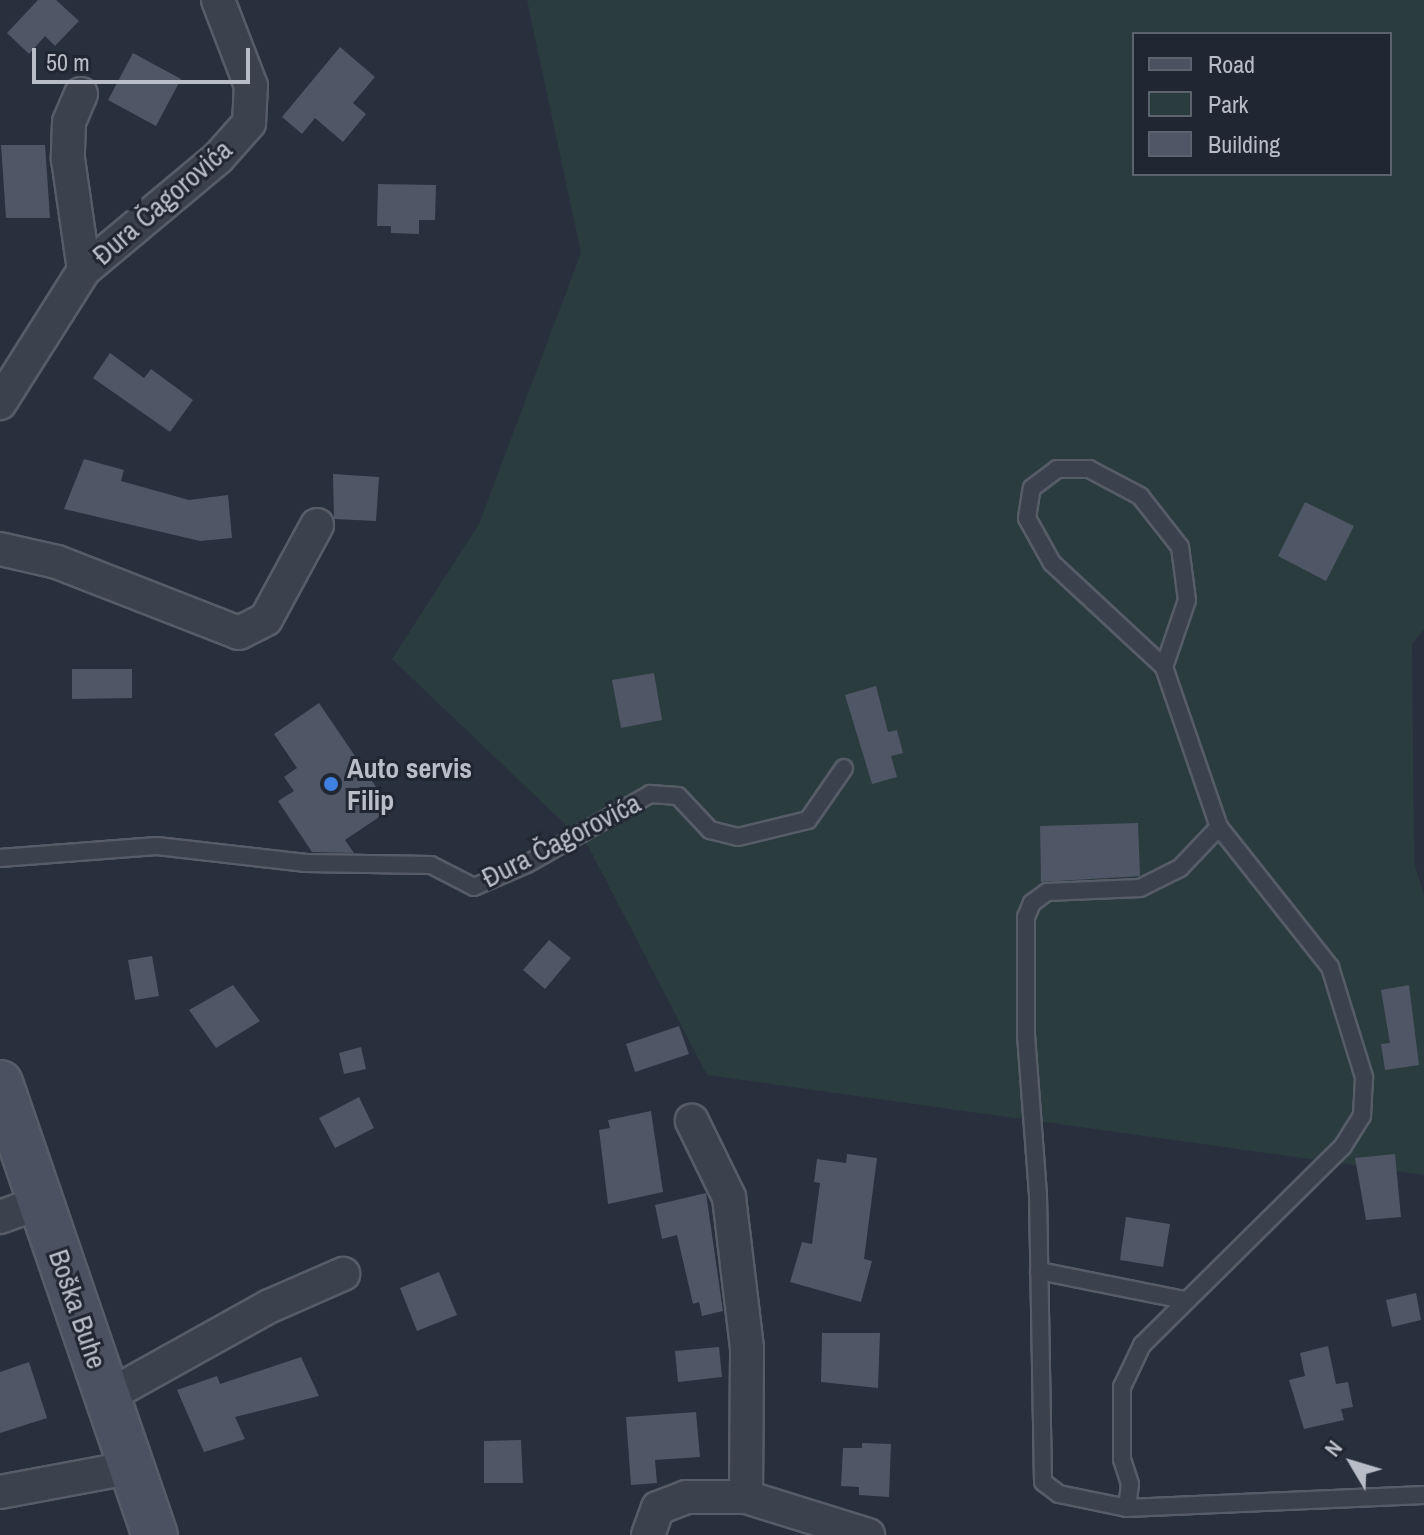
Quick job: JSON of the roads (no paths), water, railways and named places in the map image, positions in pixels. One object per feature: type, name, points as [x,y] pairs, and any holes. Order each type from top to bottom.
[{"type":"street","name":"Đura Čagorovića","points":[[0,403],[84,270],[218,158],[249,123],[251,86],[218,0]]},
{"type":"street","points":[[81,94],[69,122],[68,159],[84,270]]},
{"type":"street","points":[[0,549],[57,562],[239,633],[266,619],[317,525]]},
{"type":"street","name":"Boška Buhe","points":[[0,1083],[155,1535]]},
{"type":"street","points":[[692,1121],[729,1197],[747,1348],[746,1497]]},
{"type":"street","points":[[0,1217],[41,1202]]},
{"type":"street","points":[[108,1396],[270,1306],[343,1274]]},
{"type":"street","points":[[0,1492],[133,1467]]},
{"type":"street","points":[[648,1535],[658,1508],[686,1497],[746,1497],[868,1535]]},
{"type":"lane","points":[[1127,1508],[1130,1484],[1122,1459],[1122,1387],[1142,1345],[1184,1300],[1343,1146],[1362,1116],[1365,1091],[1330,967],[1219,827],[1164,667],[1052,563],[1027,518],[1032,488],[1057,469],[1089,469],[1140,496],[1180,547],[1187,600],[1164,667]]},
{"type":"lane","name":"Đura Čagorovića","points":[[0,858],[157,846],[306,863],[431,865],[474,887],[527,864],[650,794],[678,796],[710,830],[738,837],[808,820],[844,768]]},
{"type":"lane","points":[[1219,827],[1180,868],[1140,888],[1047,892],[1032,903],[1026,917],[1026,1035],[1039,1271],[1043,1482],[1059,1494],[1127,1508],[1424,1495]]},
{"type":"lane","points":[[1039,1271],[1184,1300]]},
{"type":"place","name":"Auto servis Filip","points":[[331,784]]}]
